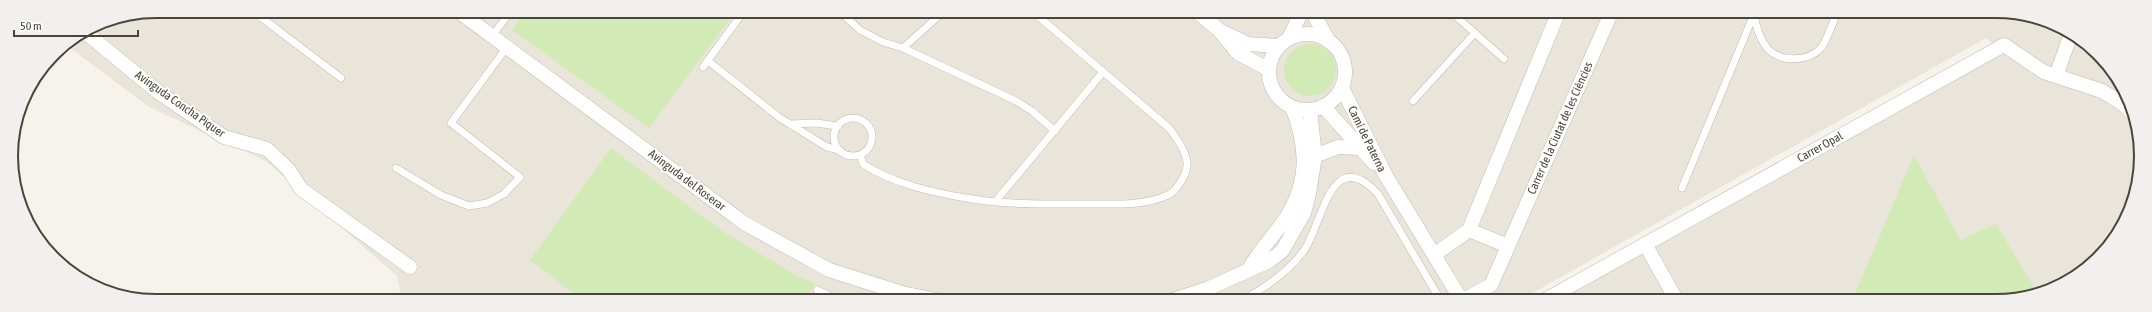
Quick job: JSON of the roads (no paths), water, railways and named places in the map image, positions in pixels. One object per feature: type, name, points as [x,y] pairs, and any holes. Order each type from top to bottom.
[{"type":"street","name":"Avinguda del Roserar","points":[[468,18],[744,223],[829,270],[902,294]]},
{"type":"street","points":[[1204,18],[1219,30],[1238,53],[1268,69]]},
{"type":"street","points":[[1219,30],[1248,44],[1283,42],[1301,34],[1315,34],[1328,40],[1338,49],[1344,61],[1345,75],[1342,88],[1334,99],[1317,108],[1292,107],[1285,104],[1275,94],[1270,83],[1268,69],[1272,56],[1283,42],[1298,18]]},
{"type":"street","points":[[1316,18],[1328,40]]},
{"type":"street","points":[[1434,255],[1469,230],[1556,18]]},
{"type":"street","name":"Carrer de la Ciutat de les Ciències","points":[[1475,294],[1491,285],[1609,18]]},
{"type":"street","name":"Avinguda Concha Piquer","points":[[89,35],[158,92],[224,137],[267,149],[289,170],[301,189],[410,267]]},
{"type":"street","points":[[2069,39],[2056,76],[2102,91],[2124,106]]},
{"type":"street","name":"Carrer Opal","points":[[1556,294],[2004,45],[2044,72],[2056,76]]},
{"type":"street","name":"Camí de Paterna","points":[[1342,88],[1386,176]]},
{"type":"street","points":[[1249,269],[1256,255],[1281,224],[1295,202],[1302,180],[1305,158],[1300,127],[1292,107]]},
{"type":"street","points":[[1192,294],[1207,289],[1269,261],[1282,251],[1304,213],[1315,156],[1317,108]]},
{"type":"street","name":"Camí de Paterna","points":[[1317,108],[1360,148],[1386,176]]},
{"type":"street","name":"Camí de Paterna","points":[[1315,156],[1338,147],[1360,148]]},
{"type":"street","points":[[1386,176],[1458,294]]},
{"type":"street","points":[[1469,230],[1508,246]]},
{"type":"street","points":[[1645,244],[1673,294]]},
{"type":"lane","points":[[262,18],[341,78]]},
{"type":"lane","points":[[492,36],[506,18]]},
{"type":"lane","points":[[739,18],[705,64],[790,124],[827,147],[839,150],[849,156],[860,155],[871,145],[872,134],[869,127],[862,120],[856,118],[850,118],[838,126],[834,135],[835,144],[839,150]]},
{"type":"lane","points":[[847,18],[860,30],[883,42],[903,48],[1014,100],[1032,110],[1055,131]]},
{"type":"lane","points":[[903,48],[936,18]]},
{"type":"lane","points":[[860,155],[862,164],[879,175],[970,199],[1016,205],[1129,203],[1162,197],[1170,194],[1178,185],[1187,163],[1183,148],[1169,128],[1040,18]]},
{"type":"lane","points":[[1458,18],[1504,59]]},
{"type":"lane","points":[[1682,188],[1752,18]]},
{"type":"lane","points":[[1755,18],[1759,33],[1770,51],[1786,59],[1806,58],[1821,48],[1835,18]]},
{"type":"lane","points":[[1413,101],[1475,33]]},
{"type":"lane","points":[[396,168],[441,195],[469,206],[487,203],[504,194],[520,177],[450,123],[507,47]]},
{"type":"lane","points":[[995,202],[1103,72]]},
{"type":"lane","points":[[790,124],[816,123],[838,126]]},
{"type":"lane","points":[[1254,294],[1265,288],[1304,250],[1315,231],[1333,186],[1344,179],[1357,178],[1368,183],[1378,194],[1437,294]]},
{"type":"lane","points":[[817,290],[826,294]]}]
